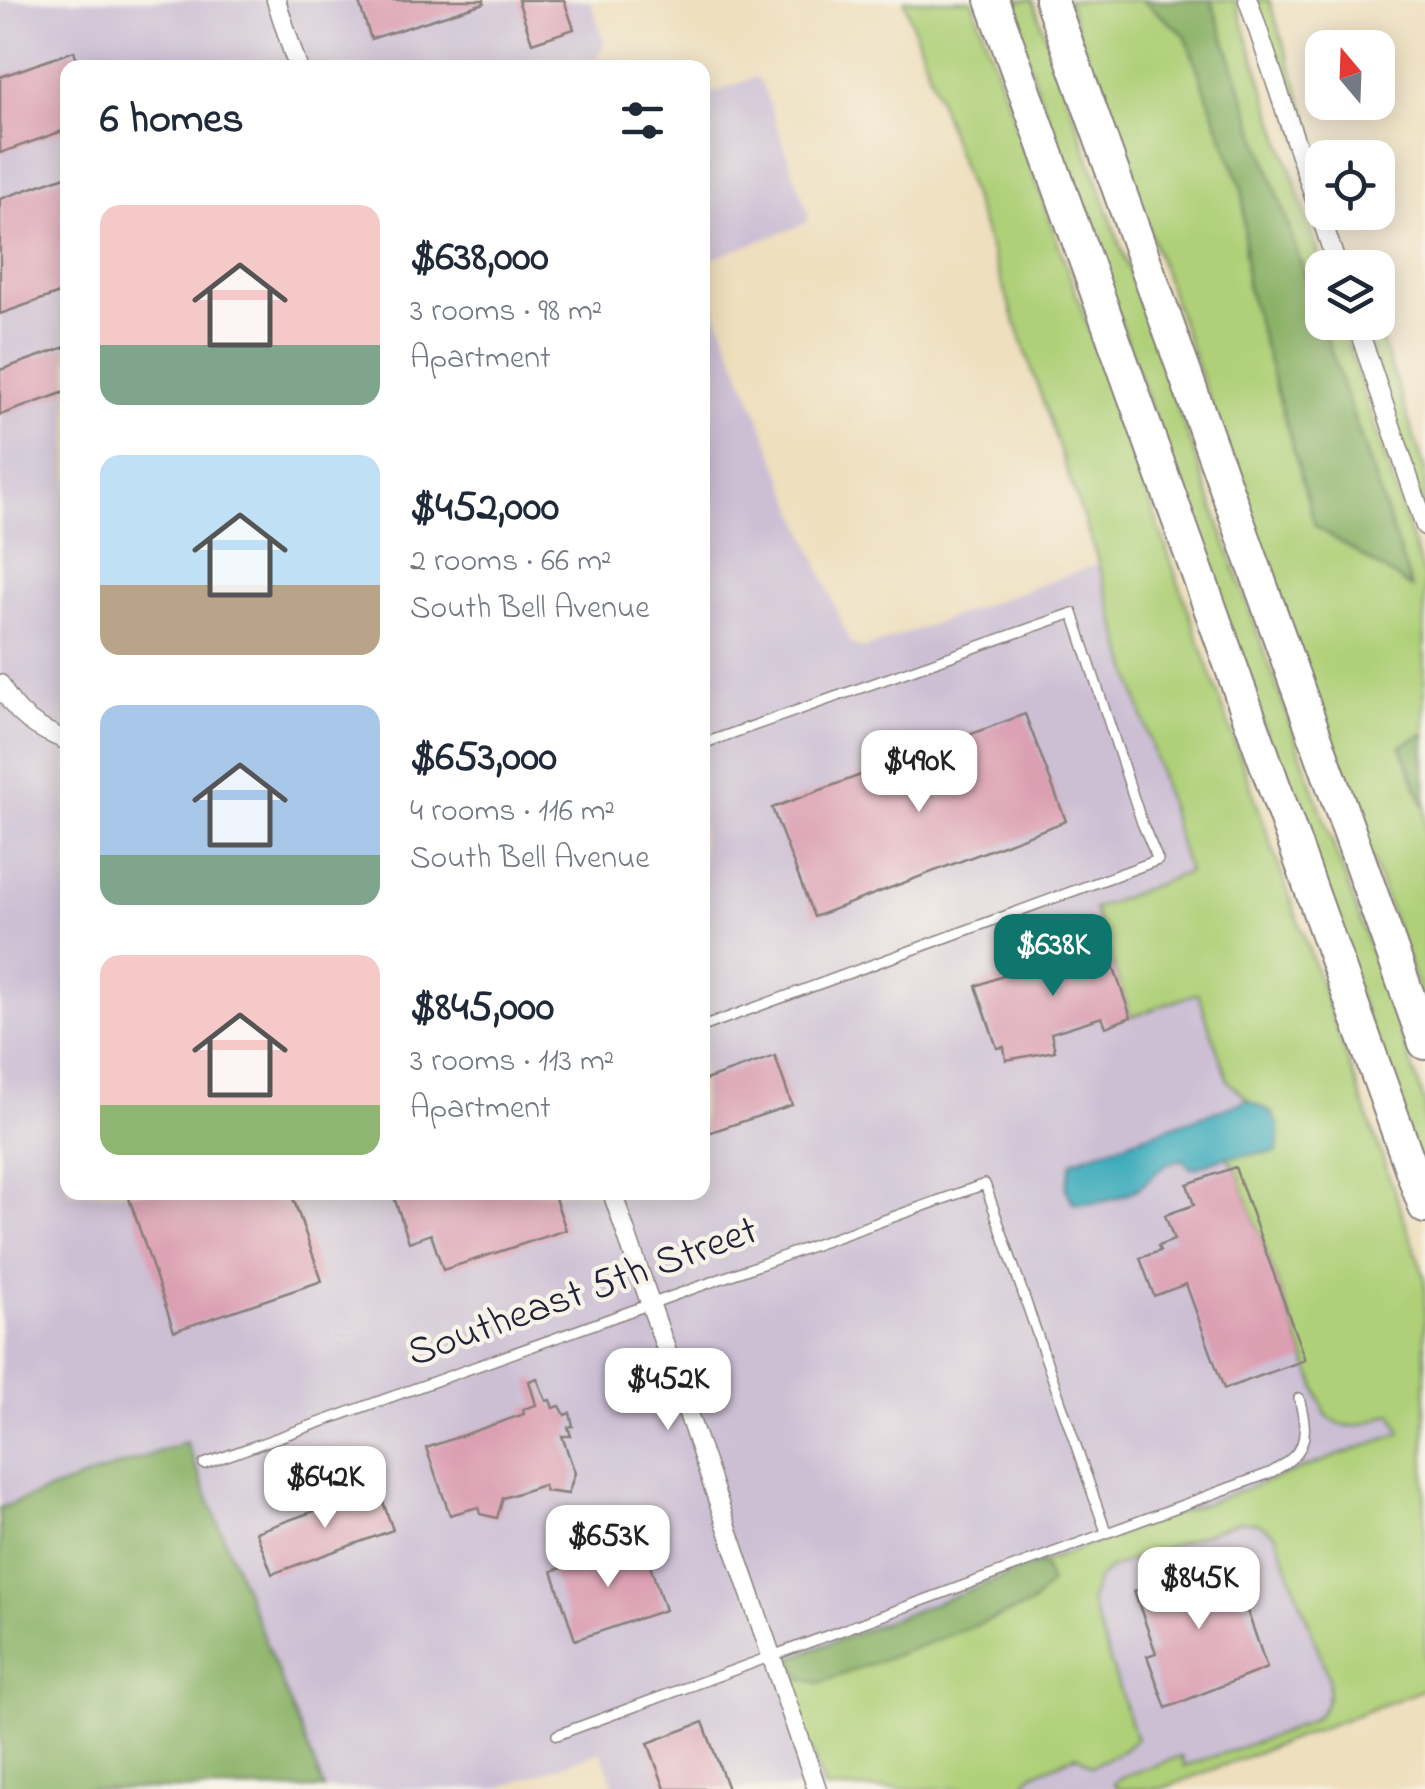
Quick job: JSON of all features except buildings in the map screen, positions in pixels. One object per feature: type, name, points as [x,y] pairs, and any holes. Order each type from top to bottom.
[{"type":"highway","points":[[992,0],[1425,1207]]},
{"type":"highway","points":[[1050,0],[1425,1043]]},
{"type":"street","points":[[276,0],[295,60]]},
{"type":"street","points":[[1248,0],[1332,250]]},
{"type":"street","points":[[1362,340],[1425,526]]},
{"type":"street","points":[[0,684],[16,711],[29,723],[60,738]]},
{"type":"street","points":[[615,1200],[817,1789]]},
{"type":"lane","points":[[710,741],[1073,613],[1142,823],[1158,860],[710,1024]]},
{"type":"lane","name":"Southeast 5th Street","points":[[204,1464],[985,1184],[1106,1532]]},
{"type":"lane","points":[[557,1735],[1270,1473],[1295,1459],[1304,1444],[1299,1398]]},
{"type":"shaded area","points":[[0,0],[590,0],[605,43],[595,60],[60,60],[60,1200],[710,1200],[710,296],[850,643],[863,649],[1098,564],[1425,1484],[1425,1689],[1161,1789],[615,1789],[601,1751],[497,1789],[324,1789],[186,1442],[0,1508]]},
{"type":"shaded area","points":[[756,77],[762,84],[809,216],[805,224],[710,262],[710,94]]},
{"type":"green space","points":[[904,0],[972,0],[1425,1278],[1425,1689],[1161,1789],[1118,1789],[1114,1783],[1181,1756],[1184,1766],[1277,1735],[1319,1714],[1327,1700],[1328,1676],[1276,1534],[1257,1523],[1240,1521],[1110,1568],[1097,1580],[1090,1601],[1136,1739],[1092,1766],[1077,1755],[1031,1775],[1020,1789],[825,1789],[779,1663],[791,1658],[801,1679],[1044,1567],[1037,1564],[1401,1433],[1392,1413],[1350,1426],[1326,1415],[1235,1167],[1226,1157],[1277,1152],[1273,1113],[1248,1100],[1228,1081],[1198,993],[1131,1017],[1094,909],[1188,872],[1095,552]]},
{"type":"green space","points":[[1006,0],[1033,0],[1425,1103],[1425,1183]]},
{"type":"green space","points":[[1067,0],[1142,0],[1185,35],[1243,192],[1246,282],[1411,586],[1327,340],[1347,340],[1425,580],[1425,733],[1401,746],[1425,808],[1425,1009]]},
{"type":"green space","points":[[1142,0],[1211,0],[1305,275],[1305,340],[1327,340],[1412,588],[1315,526],[1246,282],[1243,192],[1185,35]]},
{"type":"green space","points":[[1211,0],[1235,0],[1305,212],[1305,230],[1311,230],[1317,250],[1305,250],[1305,275]]},
{"type":"green space","points":[[1255,0],[1269,0],[1305,109],[1305,120],[1309,120],[1315,140],[1305,140],[1305,154]]},
{"type":"green space","points":[[1367,340],[1382,340],[1425,469],[1425,518]]},
{"type":"green space","points":[[1425,733],[1425,808],[1401,746]]},
{"type":"green space","points":[[186,1442],[324,1789],[0,1789],[0,1508]]},
{"type":"green space","points":[[1037,1564],[1044,1567],[1051,1583],[1031,1605],[820,1683],[801,1679],[791,1658]]},
{"type":"water","points":[[1248,1100],[1275,1119],[1280,1132],[1277,1152],[1226,1157],[1192,1169],[1182,1159],[1163,1166],[1142,1186],[1123,1196],[1073,1203],[1066,1188],[1072,1161]]}]
